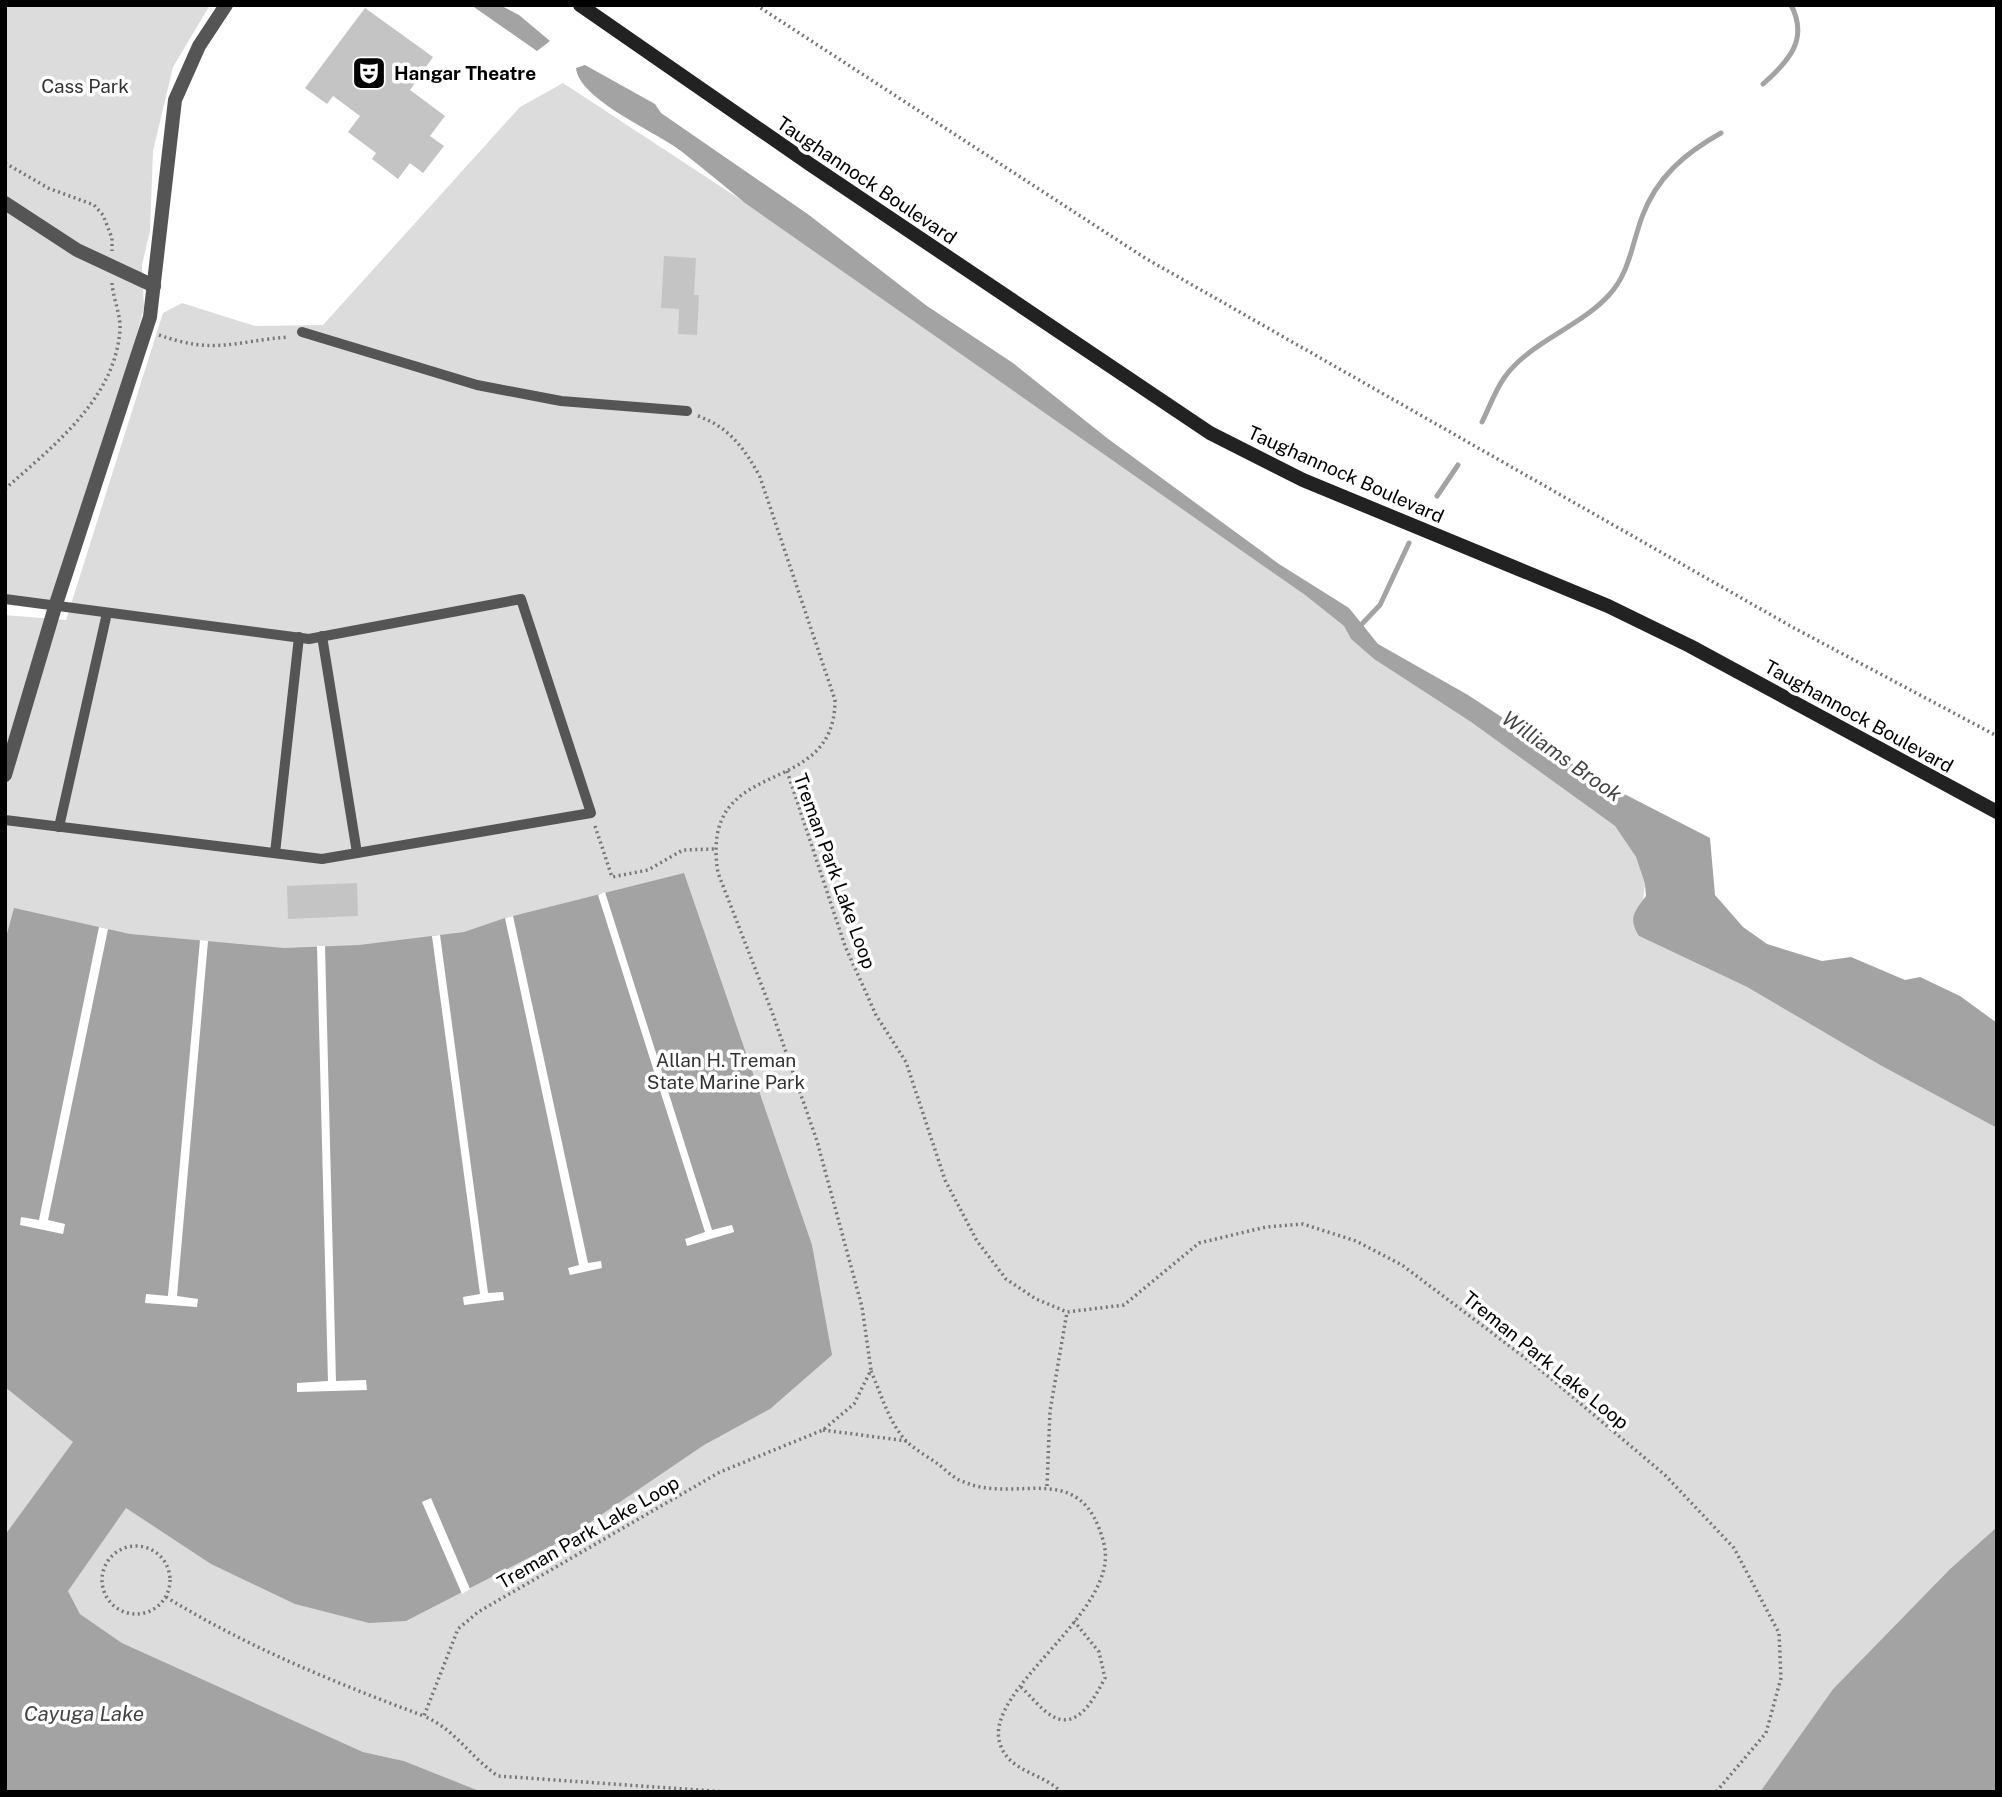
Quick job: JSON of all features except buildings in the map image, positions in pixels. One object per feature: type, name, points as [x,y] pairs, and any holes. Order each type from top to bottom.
[{"type":"main road","name":"Taughannock Boulevard","points":[[580,5],[811,166],[1210,433],[1304,480],[1608,606],[1690,646],[1997,813]]},
{"type":"street","points":[[5,775],[55,607],[146,330],[154,286],[175,100],[190,63],[226,5]]},
{"type":"street","points":[[5,203],[48,234],[154,286]]},
{"type":"lane","points":[[302,332],[477,385],[561,401],[687,411]]},
{"type":"lane","points":[[5,599],[299,637],[322,636],[521,599],[591,813],[322,859],[5,820]]},
{"type":"lane","points":[[59,827],[107,613]]},
{"type":"lane","points":[[322,636],[357,853]]},
{"type":"lane","points":[[275,853],[299,637]]},
{"type":"path","points":[[756,5],[1145,258],[1794,628],[1997,736]]},
{"type":"path","points":[[5,163],[48,188],[94,205],[103,215],[112,238],[111,265],[120,329],[107,380],[89,407],[49,450],[5,489]]},
{"type":"path","points":[[156,334],[181,343],[218,348],[260,339],[293,337],[302,332]]},
{"type":"path","points":[[687,411],[711,420],[731,434],[747,453],[760,477],[831,681],[835,724],[825,743],[810,759],[787,771]]},
{"type":"path","name":"Treman Park Lake Loop","points":[[1047,1486],[1000,1490],[963,1482],[907,1441],[890,1415],[871,1370],[862,1307],[817,1141],[719,873],[715,849],[727,810],[743,794],[765,779],[787,771],[845,946],[876,1015],[906,1062],[936,1160],[977,1241],[1006,1279],[1037,1300],[1067,1312],[1124,1305],[1199,1243],[1266,1227],[1303,1224],[1356,1241],[1402,1265],[1536,1366],[1656,1466],[1734,1548],[1779,1633],[1781,1678],[1766,1733],[1716,1792]]},
{"type":"path","points":[[591,813],[612,877],[648,870],[683,850],[715,849]]},
{"type":"path","points":[[1061,1792],[1013,1764],[999,1743],[1002,1710],[1100,1587],[1105,1545],[1088,1509],[1066,1491],[1047,1486],[1050,1411],[1067,1312]]},
{"type":"path","name":"Treman Park Lake Loop","points":[[424,1716],[458,1629],[478,1612],[720,1472],[823,1430],[854,1404],[871,1370]]},
{"type":"path","name":"Treman Park Lake Loop","points":[[823,1430],[907,1441]]},
{"type":"path","points":[[130,1546],[152,1549],[161,1555],[171,1575],[166,1597],[149,1612],[126,1613],[108,1599],[102,1577],[105,1566],[120,1549],[130,1546]]},
{"type":"path","points":[[166,1597],[207,1622],[306,1669],[424,1716],[453,1732],[480,1764],[498,1776],[727,1792]]},
{"type":"path","points":[[1021,1687],[1054,1717],[1070,1719],[1091,1705],[1105,1678],[1098,1652],[1074,1621]]},
{"type":"green space","name":"Cass Park","points":[[5,5],[210,5],[173,67],[153,151],[150,231],[142,265],[144,307],[110,436],[55,607],[5,602]]},
{"type":"green space","name":"Allan H. Treman State Marine Park","points":[[563,83],[802,240],[1305,595],[1344,626],[1351,639],[1374,659],[1471,722],[1615,826],[1636,857],[1645,884],[1639,936],[1747,987],[1880,1065],[1997,1128],[1997,1527],[1950,1569],[1833,1689],[1760,1792],[482,1792],[404,1761],[363,1752],[122,1643],[80,1614],[68,1591],[5,1543],[5,615],[66,620],[163,313],[182,303],[255,326],[323,325],[520,107]]},
{"type":"water","points":[[471,5],[500,5],[519,15],[550,41],[537,51]]},
{"type":"water","points":[[585,65],[655,104],[661,113],[809,215],[927,306],[1013,363],[1107,438],[1279,564],[1349,608],[1378,644],[1468,695],[1599,781],[1710,838],[1715,895],[1743,927],[1767,944],[1822,961],[1851,957],[1905,980],[1920,977],[1960,996],[1997,1023],[1997,1128],[1880,1065],[1747,987],[1639,936],[1633,920],[1646,896],[1645,884],[1636,857],[1615,826],[1471,722],[1374,659],[1351,639],[1344,626],[1305,595],[745,203],[670,143],[604,103],[580,80],[576,68]]},
{"type":"water","name":"Allan H. Treman State Marine Park","points":[[684,873],[812,1245],[832,1355],[770,1409],[704,1445],[567,1538],[406,1621],[369,1623],[295,1604],[211,1564],[126,1508],[68,1591],[80,1614],[122,1643],[363,1752],[404,1761],[482,1792],[5,1792],[5,1535],[73,1442],[5,1387],[5,941],[14,908],[130,934],[284,948],[359,945],[464,932],[505,918]]},
{"type":"water","points":[[1997,1527],[1997,1792],[1760,1792],[1833,1689],[1950,1569]]},
{"type":"pier","points":[[605,892],[712,1230],[732,1225],[734,1232],[687,1246],[685,1239],[705,1232],[598,895]]},
{"type":"pier","points":[[513,916],[588,1263],[601,1261],[602,1268],[570,1275],[568,1268],[579,1265],[505,918]]},
{"type":"pier","points":[[99,927],[108,929],[48,1220],[65,1224],[63,1234],[20,1225],[21,1217],[39,1220]]},
{"type":"pier","points":[[440,935],[488,1293],[503,1292],[504,1300],[464,1305],[463,1297],[480,1294],[432,936]]},
{"type":"pier","points":[[200,940],[208,941],[177,1296],[198,1299],[197,1307],[145,1303],[146,1294],[168,1296]]},
{"type":"pier","points":[[317,946],[325,946],[336,1381],[366,1380],[367,1390],[297,1392],[297,1383],[328,1381]]},
{"type":"pier","points":[[431,1498],[470,1589],[462,1594],[422,1502]]},
{"type":"waterway","name":"Williams Brook","points":[[1763,84],[1781,67],[1794,49],[1798,28],[1791,5]]},
{"type":"waterway","name":"Williams Brook","points":[[1482,422],[1501,383],[1514,365],[1597,307],[1616,287],[1626,268],[1642,217],[1655,190],[1684,158],[1721,133]]},
{"type":"waterway","name":"Williams Brook","points":[[1437,496],[1458,465]]},
{"type":"waterway","name":"Williams Brook","points":[[1359,627],[1380,605],[1409,543]]},
{"type":"place","name":"Hangar Theatre","points":[[369,73]]},
{"type":"water label","name":"Cayuga Lake","points":[[84,1713]]}]
